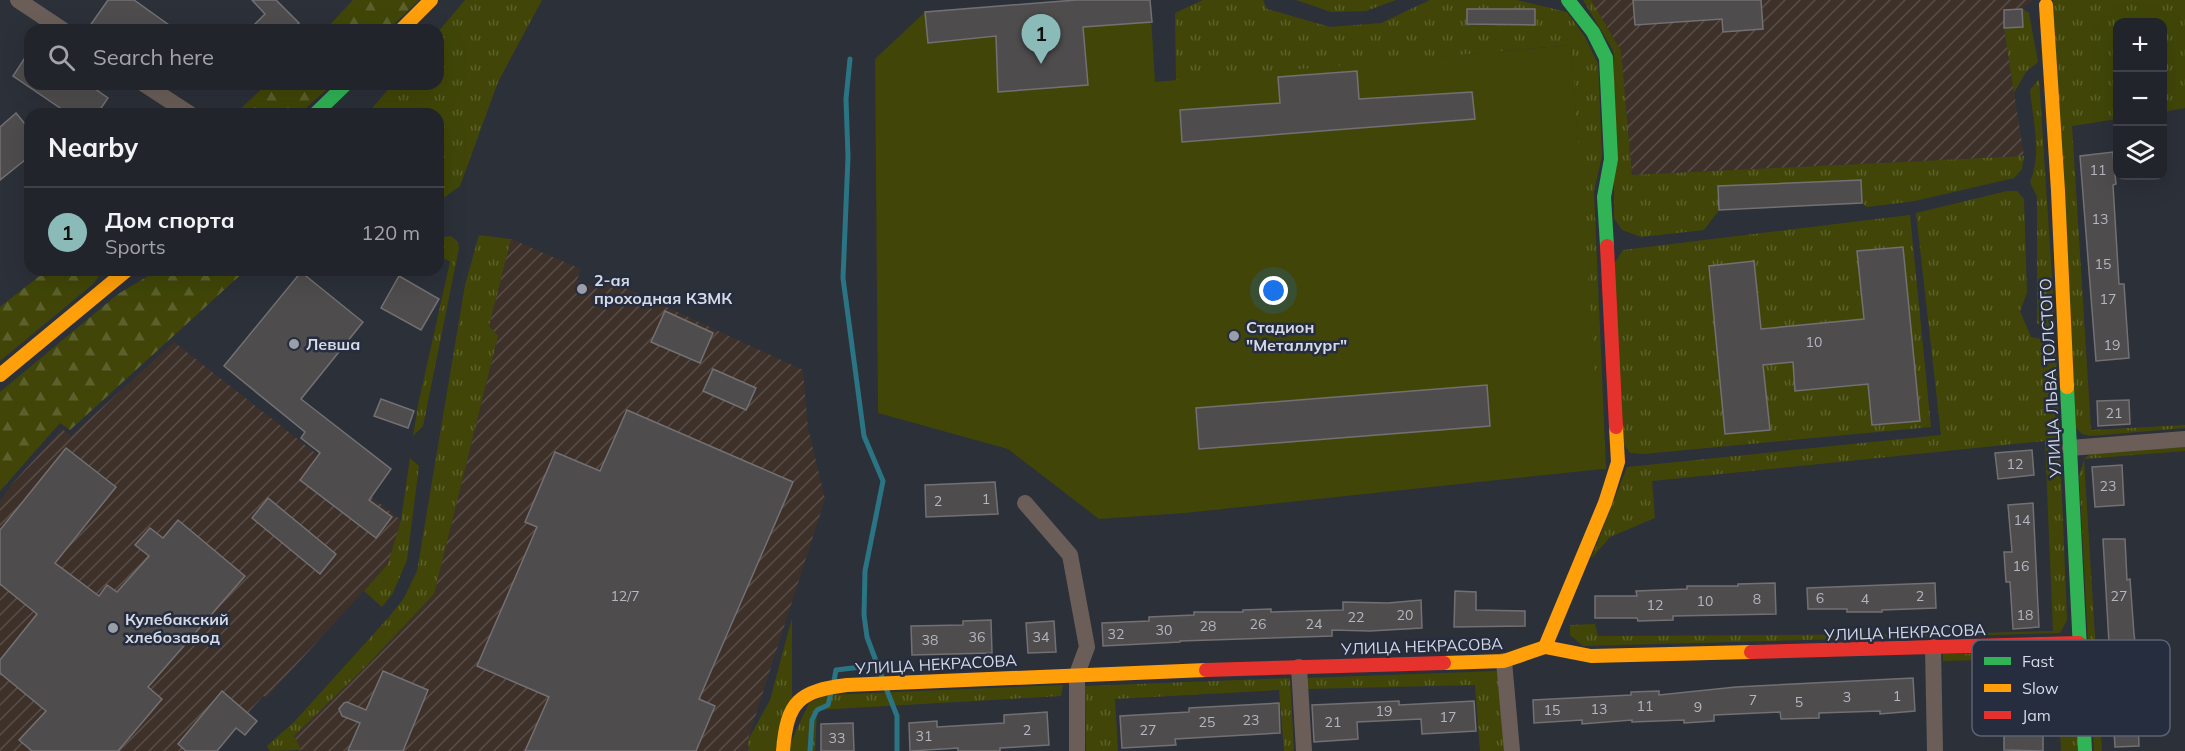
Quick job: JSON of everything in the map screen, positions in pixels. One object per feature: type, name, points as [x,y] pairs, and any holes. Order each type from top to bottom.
[{"type":"street","points":[[18,0],[54,24]]},
{"type":"street","points":[[407,24],[431,0]]},
{"type":"street","points":[[1545,647],[1605,503],[1618,462],[1604,197],[1611,159],[1606,58],[1593,32],[1568,0]]},
{"type":"street","name":"УЛИЦА ЛЬВА ТОЛСТОГО","points":[[2046,4],[2054,121],[2079,640]]},
{"type":"street","points":[[153,90],[181,108]]},
{"type":"street","points":[[321,108],[340,90]]},
{"type":"street","points":[[0,375],[120,276]]},
{"type":"street","points":[[2070,448],[2185,439]]},
{"type":"street","points":[[1025,503],[1070,555],[1087,647],[1077,674],[1077,751]]},
{"type":"street","name":"УЛИЦА НЕКРАСОВА","points":[[783,751],[783,740],[790,717],[802,697],[823,688],[847,685],[1077,674],[1504,661],[1545,647],[1591,656],[1972,646]]},
{"type":"street","points":[[1933,647],[1935,751]]},
{"type":"street","points":[[1504,661],[1512,751]]},
{"type":"street","points":[[1299,667],[1304,751]]},
{"type":"street","name":"УЛИЦА ЛЬВА ТОЛСТОГО","points":[[2084,736],[2085,751]]},
{"type":"shaded area","points":[[1591,0],[2033,0],[2022,9],[2004,11],[2004,28],[2024,156],[1632,175],[1621,51]]},
{"type":"shaded area","points":[[511,239],[581,269],[577,280],[592,286],[597,275],[803,370],[808,428],[825,499],[748,739],[749,751],[300,751],[294,736],[367,665],[434,594],[498,337],[489,326]]},
{"type":"shaded area","name":"Кулебакский хлебозавод","points":[[174,342],[401,520],[388,564],[267,697],[263,696],[248,713],[257,721],[245,735],[236,728],[217,751],[0,751],[0,501],[12,484],[62,429],[71,436]]},
{"type":"green space","points":[[353,0],[419,0],[394,24],[331,24]]},
{"type":"green space","points":[[465,0],[542,0],[498,82],[460,186],[444,198],[444,108],[372,108],[388,90],[444,90],[444,25]]},
{"type":"green space","name":"Стадион \"Металлург\"","points":[[1076,0],[1150,0],[1155,82],[1571,45],[1602,469],[1185,513],[1099,519],[1008,449],[878,413],[875,59],[925,12]]},
{"type":"green space","points":[[1203,0],[1263,0],[1267,9],[1330,27],[1381,23],[1430,0],[1517,0],[1567,12],[1585,37],[1598,64],[1602,156],[1594,191],[1606,469],[1602,469],[1598,433],[1571,45],[1176,81],[1175,13]]},
{"type":"green space","points":[[1296,0],[1396,0],[1366,11],[1331,12]]},
{"type":"green space","points":[[1583,0],[1591,0],[1621,51],[1632,175],[2024,156],[2022,169],[2014,178],[1915,201],[1867,207],[1862,203],[1861,180],[1718,186],[1719,210],[1704,230],[1641,237],[1622,230],[1614,218],[1614,52]]},
{"type":"green space","points":[[2053,0],[2185,0],[2185,108],[2167,111],[2167,18],[2113,18],[2113,120],[2072,126],[2091,430],[2185,425],[2185,428],[2090,436],[2082,434],[2076,428]]},
{"type":"green space","points":[[2022,9],[2029,13],[2038,62],[2026,72],[2014,93],[2004,28]]},
{"type":"green space","points":[[2039,79],[2055,323],[2046,328],[2037,323],[2037,197],[2030,182],[2034,171],[2036,149],[2030,90]]},
{"type":"green space","points":[[261,90],[326,90],[306,108],[241,108]]},
{"type":"green space","points":[[2007,191],[2017,191],[2024,199],[2027,293],[2020,311],[2031,337],[2047,340],[2056,352],[2067,620],[2060,633],[1583,646],[1570,635],[1570,625],[1595,624],[1598,636],[2053,631],[2045,441],[1652,481],[1655,518],[1610,537],[1591,559],[1627,467],[1941,435],[1916,213]]},
{"type":"green space","points":[[1910,215],[1931,427],[1643,454],[1630,453],[1623,443],[1614,264],[1623,250]]},
{"type":"green space","points":[[479,235],[511,239],[489,326],[498,336],[434,594],[367,665],[294,736],[301,750],[270,751],[267,746],[295,721],[389,617],[404,598],[417,571],[465,285]]},
{"type":"green space","points":[[451,236],[458,242],[459,248],[423,426],[413,436],[450,262],[444,258],[444,237]]},
{"type":"green space","points":[[39,276],[99,276],[93,284],[0,361],[0,307]]},
{"type":"green space","points":[[148,276],[239,276],[70,430],[60,423],[0,491],[0,392],[118,294]]},
{"type":"green space","points":[[2185,446],[2185,451],[2084,459],[2091,453]]},
{"type":"green space","points":[[410,458],[419,466],[407,560],[393,593],[382,607],[364,591],[388,564],[401,520]]},
{"type":"green space","points":[[2084,459],[2095,640],[2088,640],[2079,476]]},
{"type":"green space","points":[[792,618],[792,697],[776,751],[749,751],[748,740],[770,700]]},
{"type":"green space","points":[[1972,653],[1972,660],[1943,661],[1943,654]]},
{"type":"green space","points":[[1498,671],[1505,751],[1480,751],[1475,685],[1307,689],[1306,678]]},
{"type":"green space","points":[[1290,678],[1294,751],[1284,751],[1279,690],[1115,699],[1118,751],[1086,751],[1085,686]]},
{"type":"green space","points":[[1063,685],[1061,696],[817,710],[815,751],[790,751],[791,742],[809,703],[826,695]]},
{"type":"green space","points":[[2060,736],[2078,736],[2079,751],[2061,751]]},
{"type":"green space","points":[[2093,736],[2101,736],[2102,751],[2094,751]]},
{"type":"building","points":[[108,0],[134,0],[168,24],[91,24]]},
{"type":"building","points":[[252,0],[276,0],[299,23],[255,24],[265,14]]},
{"type":"building","points":[[1076,0],[1150,0],[1152,22],[1083,27],[1088,85],[998,92],[996,36],[928,43],[925,12]]},
{"type":"building","points":[[1633,0],[1761,0],[1763,29],[1723,32],[1722,19],[1635,25]]},
{"type":"building","points":[[1467,9],[1535,9],[1535,25],[1467,24]]},
{"type":"building","points":[[2022,9],[2023,27],[2004,28],[2004,10]]},
{"type":"building","points":[[24,59],[24,83],[13,76]]},
{"type":"building","points":[[1357,71],[1359,99],[1472,92],[1475,119],[1182,142],[1180,110],[1280,103],[1278,77]]},
{"type":"building","points":[[34,90],[97,90],[108,98],[101,108],[60,108]]},
{"type":"building","points":[[16,113],[24,123],[24,161],[0,180],[0,127]]},
{"type":"building","points":[[2113,152],[2119,284],[2124,284],[2129,358],[2096,361],[2080,156]]},
{"type":"building","points":[[1861,180],[1862,203],[1719,210],[1718,186]]},
{"type":"building","points":[[1903,247],[1920,421],[1872,425],[1868,384],[1795,391],[1793,362],[1763,365],[1770,430],[1725,434],[1709,266],[1754,261],[1761,329],[1864,319],[1857,251]]},
{"type":"building","points":[[298,276],[306,276],[363,322],[301,399],[391,469],[369,500],[392,517],[376,538],[300,480],[320,453],[301,438],[305,432],[224,366]]},
{"type":"building","points":[[399,276],[439,299],[421,330],[381,308]]},
{"type":"building","points":[[665,311],[713,333],[700,363],[651,342]]},
{"type":"building","points":[[713,369],[756,388],[746,410],[703,391]]},
{"type":"building","points":[[1487,385],[1490,426],[1199,449],[1196,408]]},
{"type":"building","points":[[381,399],[414,411],[408,428],[374,416]]},
{"type":"building","points":[[2129,400],[2130,424],[2098,426],[2097,401]]},
{"type":"building","points":[[627,410],[793,482],[699,699],[715,706],[696,751],[525,751],[549,697],[477,666],[537,527],[525,522],[555,452],[600,471]]},
{"type":"building","name":"Кулебакский хлебозавод","points":[[66,448],[116,487],[55,563],[99,596],[107,585],[117,592],[149,556],[135,545],[150,528],[163,538],[178,520],[245,576],[148,687],[162,699],[118,751],[32,751],[19,740],[46,711],[0,673],[0,660],[37,614],[0,584],[0,530]]},
{"type":"building","points":[[2032,450],[2034,475],[1998,479],[1995,453]]},
{"type":"building","points":[[2122,465],[2124,505],[2095,507],[2092,467]]},
{"type":"building","points":[[995,482],[998,514],[926,517],[925,485]]},
{"type":"building","points":[[268,498],[336,554],[320,574],[252,518]]},
{"type":"building","points":[[2033,503],[2039,627],[2013,629],[2010,582],[2006,582],[2004,552],[2012,552],[2008,505]]},
{"type":"building","points":[[2103,539],[2125,539],[2127,580],[2130,579],[2135,640],[2109,640]]},
{"type":"building","points":[[1775,583],[1776,614],[1673,616],[1673,620],[1638,621],[1637,618],[1595,618],[1595,596],[1637,596],[1636,591],[1687,589],[1687,586]]},
{"type":"building","points":[[1935,583],[1936,608],[1882,610],[1882,612],[1808,609],[1807,588]]},
{"type":"building","points":[[1455,591],[1476,592],[1476,610],[1525,611],[1525,626],[1454,627]]},
{"type":"building","points":[[1421,600],[1422,628],[1370,631],[1332,630],[1332,636],[1103,646],[1102,623],[1149,621],[1149,617],[1194,615],[1194,612],[1243,612],[1243,610],[1271,609],[1271,612],[1343,610],[1343,602],[1388,603]]},
{"type":"building","points":[[991,620],[992,653],[912,655],[911,626],[963,625],[963,621]]},
{"type":"building","points":[[1054,621],[1056,652],[1028,653],[1026,623]]},
{"type":"building","points":[[383,671],[428,690],[403,751],[348,751],[360,723],[342,716],[339,709],[347,702],[366,710]]},
{"type":"building","points":[[1913,678],[1915,711],[1880,714],[1880,711],[1819,713],[1819,718],[1781,719],[1780,712],[1714,715],[1714,721],[1684,723],[1684,720],[1632,722],[1632,720],[1582,724],[1582,720],[1534,723],[1533,700],[1631,695],[1631,692],[1659,691],[1659,695],[1736,687]]},
{"type":"building","name":"Кулебакский хлебозавод","points":[[222,691],[257,721],[245,735],[236,728],[217,751],[186,751],[178,744]]},
{"type":"building","points":[[1399,701],[1399,705],[1474,701],[1476,731],[1422,734],[1421,719],[1357,722],[1358,739],[1314,742],[1312,705]]},
{"type":"building","points":[[1279,703],[1280,733],[1175,739],[1176,745],[1122,748],[1120,716],[1189,712],[1189,708]]},
{"type":"building","points":[[1047,712],[1049,745],[1000,748],[1000,751],[958,751],[958,748],[910,751],[909,723],[937,721],[937,727],[1004,723],[1004,715]]},
{"type":"building","points":[[853,723],[854,751],[821,751],[821,724]]},
{"type":"building","points":[[2004,736],[2043,736],[2043,751],[2004,750]]},
{"type":"building","points":[[2114,736],[2139,736],[2139,746],[2115,747]]},
{"type":"waterway","points":[[850,59],[846,99],[848,157],[843,278],[864,436],[883,481],[865,571],[864,615],[867,637],[882,677]]},
{"type":"waterway","points":[[834,681],[836,670],[878,665]]},
{"type":"waterway","points":[[886,688],[897,716],[897,751]]},
{"type":"waterway","points":[[810,751],[812,720],[817,710],[828,705],[831,693]]},
{"type":"traffic: fast","points":[[1568,0],[1593,32],[1606,58],[1611,159],[1604,197],[1607,246]]},
{"type":"traffic: fast","points":[[321,108],[340,90]]},
{"type":"traffic: fast","points":[[2067,387],[2080,640]]},
{"type":"traffic: fast","points":[[2084,736],[2085,751]]},
{"type":"traffic: slow","points":[[407,24],[431,0]]},
{"type":"traffic: slow","points":[[2046,5],[2067,387]]},
{"type":"traffic: slow","points":[[0,375],[120,276]]},
{"type":"traffic: slow","points":[[1545,647],[1605,503],[1618,462],[1616,427]]},
{"type":"traffic: slow","points":[[1444,663],[1504,661],[1545,647],[1591,656],[1751,652]]},
{"type":"traffic: slow","points":[[783,751],[788,720],[798,702],[807,695],[831,688],[847,685],[1206,670]]},
{"type":"traffic: jam","points":[[1607,246],[1616,427]]},
{"type":"traffic: jam","points":[[1751,652],[1972,646]]},
{"type":"traffic: jam","points":[[1206,670],[1444,663]]},
{"type":"place","name":"Дом спорта","points":[[1041,64]]},
{"type":"place","name":"2-ая проходная КЗМК","points":[[582,289]]},
{"type":"place","name":"Стадион \"Металлург\"","points":[[1234,336]]},
{"type":"place","name":"Левша","points":[[294,344]]},
{"type":"place","name":"Кулебакский хлебозавод","points":[[113,628]]}]
